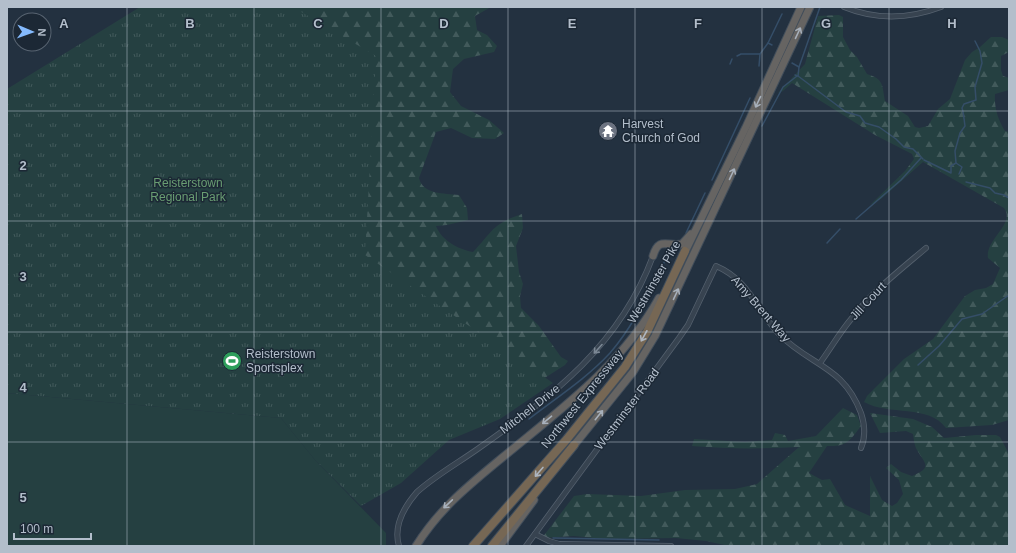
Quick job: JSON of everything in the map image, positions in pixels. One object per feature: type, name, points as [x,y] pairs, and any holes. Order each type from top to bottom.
[{"type":"highway","name":"Westminster Pike","points":[[416,546],[432,522],[459,494],[587,387],[619,356],[650,314],[685,251],[746,127],[801,7]]},
{"type":"highway","name":"Westminster Pike","points":[[500,546],[574,445],[633,372],[655,336],[810,8]]},
{"type":"highway","points":[[653,256],[657,247],[662,244],[682,244],[697,226]]},
{"type":"highway","name":"Northwest Expressway","points":[[473,546],[562,445],[625,367],[647,332],[685,251]]},
{"type":"highway","name":"Northwest Expressway","points":[[492,546],[574,445]]},
{"type":"street","points":[[844,7],[867,14],[887,17],[907,16],[941,7]]},
{"type":"street","name":"Jill Court","points":[[820,363],[842,331],[867,301],[894,275],[926,248]]},
{"type":"street","name":"Mitchell Drive","points":[[399,546],[398,536],[400,518],[408,502],[417,492],[529,411],[581,367],[607,339],[628,309],[644,278],[653,256]]},
{"type":"street","name":"Amy Brent Way","points":[[716,266],[727,271],[740,281],[772,325],[787,341],[795,348],[831,371],[846,385],[858,406],[865,428],[864,441],[861,448]]},
{"type":"street","name":"Westminster Road","points":[[526,546],[688,325],[716,266]]},
{"type":"street","points":[[535,534],[559,544],[672,546]]},
{"type":"green space","name":"Reisterstown Regional Park","points":[[140,7],[293,7],[376,56],[365,255],[553,383],[500,419],[449,440],[401,483],[361,506],[316,461],[281,418],[7,393],[7,89]]},
{"type":"green space","points":[[270,7],[491,7],[475,16],[477,30],[487,35],[497,46],[494,52],[464,59],[453,69],[450,92],[461,106],[489,120],[504,133],[495,139],[472,138],[451,128],[436,132],[419,178],[421,184],[429,190],[459,195],[467,208],[468,220],[436,226],[446,240],[462,249],[473,252],[494,228],[505,221],[522,214],[523,228],[516,246],[519,272],[523,284],[520,296],[521,308],[539,326],[561,357],[568,361],[565,365],[529,388],[396,347]]},
{"type":"green space","points":[[839,15],[843,17],[843,37],[850,50],[857,57],[867,74],[877,78],[881,83],[885,101],[908,116],[915,127],[919,128],[928,126],[938,109],[950,99],[965,60],[972,52],[991,37],[1002,37],[1009,40],[1009,52],[1001,56],[1001,70],[1003,76],[1009,78],[1009,90],[995,94],[995,99],[1000,122],[1005,131],[1009,132],[1009,420],[992,425],[946,428],[939,421],[930,416],[919,413],[885,409],[864,402],[867,396],[904,359],[933,339],[965,296],[975,290],[986,288],[993,284],[1000,268],[988,258],[988,251],[1003,226],[1007,214],[1004,208],[923,162],[881,199],[870,205],[905,171],[914,159],[912,154],[875,135],[792,83],[783,91],[778,93],[805,64],[818,16]]},
{"type":"green space","points":[[7,393],[281,418],[316,461],[386,533],[386,546],[7,546]]},
{"type":"green space","points":[[843,408],[857,415],[861,426],[854,436],[847,442],[839,445],[827,446],[809,473],[822,480],[830,479],[845,505],[870,516],[870,476],[882,500],[892,506],[897,503],[903,494],[899,480],[886,468],[891,464],[901,472],[912,476],[923,470],[925,465],[916,448],[913,434],[906,431],[880,433],[870,413],[913,419],[932,427],[944,438],[976,435],[996,435],[1000,437],[1009,454],[1009,546],[729,546],[706,541],[676,538],[603,539],[574,536],[542,538],[574,496],[587,494],[641,496],[685,490],[735,489],[757,484],[799,447],[719,448],[692,446],[694,439],[745,442],[772,440],[775,433],[785,435],[788,441],[816,436]]},
{"type":"waterway","points":[[798,76],[799,67],[820,7]]},
{"type":"waterway","points":[[759,66],[760,54],[768,43],[782,14]]},
{"type":"waterway","points":[[959,174],[962,167],[956,163],[955,151],[960,133],[965,126],[962,108],[964,104],[976,100],[975,87],[982,63],[980,51],[975,41]]},
{"type":"waterway","points":[[768,43],[772,45]]},
{"type":"waterway","points":[[737,56],[741,54],[760,54]]},
{"type":"waterway","points":[[730,64],[732,59]]},
{"type":"waterway","points":[[792,63],[799,67]]},
{"type":"waterway","points":[[795,75],[846,112],[860,116],[865,123],[879,127],[896,139],[904,147],[913,149],[923,159]]},
{"type":"waterway","points":[[762,126],[783,87],[797,76]]},
{"type":"waterway","points":[[712,180],[750,98]]},
{"type":"waterway","points":[[856,219],[901,180],[921,158]]},
{"type":"waterway","points":[[924,160],[951,173],[951,166],[956,163]]},
{"type":"waterway","points":[[966,182],[990,188],[995,193],[1009,198]]},
{"type":"waterway","points":[[686,233],[705,193]]},
{"type":"waterway","points":[[827,243],[840,229]]},
{"type":"waterway","points":[[529,419],[581,379],[610,353],[628,330],[669,253]]},
{"type":"waterway","points":[[918,365],[939,346],[962,319],[982,314],[1009,295]]},
{"type":"waterway","points":[[553,538],[659,540]]},
{"type":"place","name":"Harvest Church of God","points":[[608,131]]},
{"type":"place","name":"Reisterstown Sportsplex","points":[[232,361]]}]
